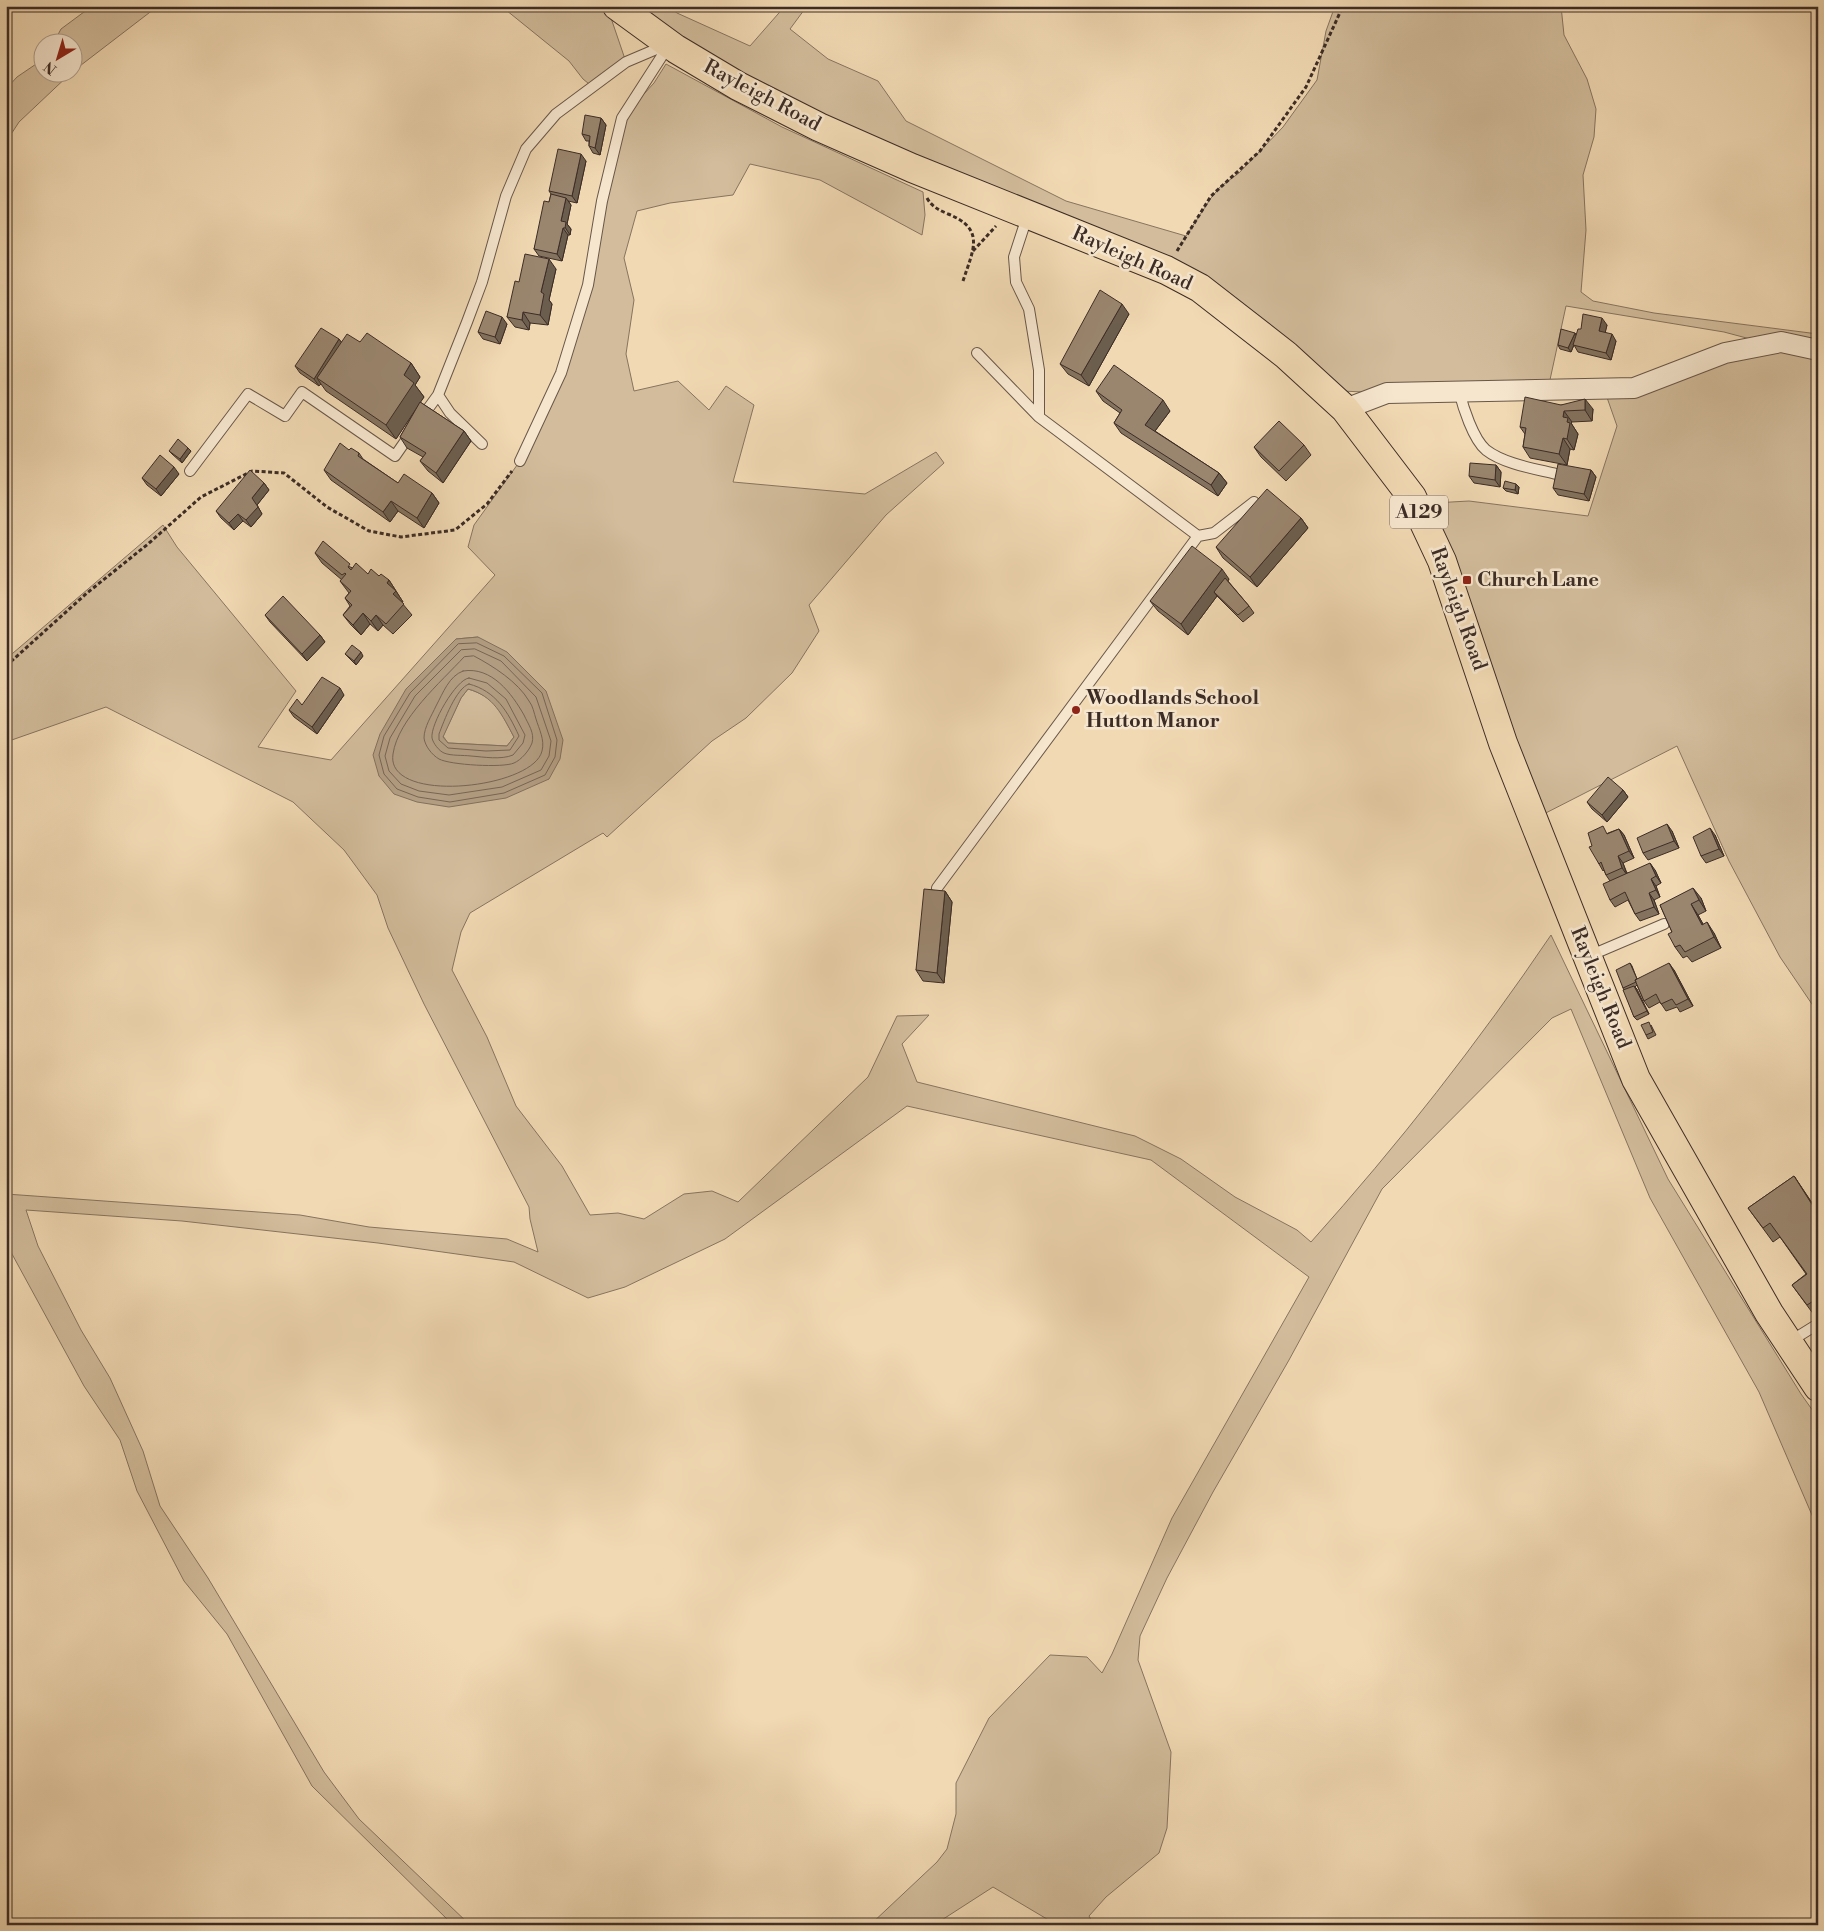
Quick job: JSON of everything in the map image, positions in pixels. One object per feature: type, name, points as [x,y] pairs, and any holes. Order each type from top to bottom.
[{"type":"main road","name":"Rayleigh Road","points":[[617,6],[669,44],[738,86],[819,127],[907,166],[1166,270],[1200,288],[1278,348],[1344,409],[1412,497],[1442,562],[1503,743],[1636,1079],[1768,1313],[1818,1388]]},
{"type":"street","points":[[1344,409],[1387,393],[1459,390],[1634,388],[1725,353],[1781,342],[1818,350]]},
{"type":"lane","points":[[190,472],[248,394],[285,416],[302,392],[395,456],[438,395],[482,282],[506,196],[526,149],[556,114],[626,62],[669,44]]},
{"type":"lane","points":[[520,460],[561,373],[588,285],[602,201],[622,118],[669,44]]},
{"type":"lane","points":[[1028,213],[1014,257],[1016,282],[1029,309],[1039,370],[1039,417]]},
{"type":"lane","points":[[977,353],[1039,417],[1198,536]]},
{"type":"lane","points":[[1459,390],[1466,417],[1486,450],[1516,464],[1556,474]]},
{"type":"lane","points":[[438,395],[450,413],[482,444]]},
{"type":"lane","points":[[937,888],[1198,536],[1214,533],[1254,502]]},
{"type":"lane","points":[[1588,957],[1664,924]]},
{"type":"lane","points":[[1788,1342],[1818,1324]]},
{"type":"path","points":[[1166,270],[1211,196],[1260,151],[1306,87],[1343,6]]},
{"type":"path","points":[[907,166],[936,209],[966,223],[972,230],[975,243],[962,281]]},
{"type":"path","points":[[972,254],[1000,223]]},
{"type":"path","points":[[6,666],[87,593],[148,544],[201,497],[252,470],[284,473],[327,508],[369,531],[400,537],[456,530],[487,504],[520,460]]},
{"type":"shaded area","points":[[92,6],[158,6],[82,64],[82,32],[59,32]]},
{"type":"shaded area","points":[[501,6],[598,6],[611,18],[626,62],[594,88],[583,79],[569,61]]},
{"type":"shaded area","points":[[617,6],[668,6],[677,13],[750,46],[785,6],[807,6],[790,29],[828,59],[878,81],[906,121],[1066,201],[1186,236],[1220,187],[1239,173],[1283,127],[1317,80],[1326,31],[1335,6],[1561,6],[1564,35],[1587,79],[1596,109],[1594,137],[1583,175],[1586,230],[1581,292],[1593,301],[1654,313],[1818,334],[1818,1013],[1780,957],[1729,861],[1677,746],[1534,819],[1415,504],[1469,501],[1588,516],[1617,426],[1604,389],[1769,344],[1724,332],[1566,306],[1548,389],[1387,393],[1341,391],[1200,288],[912,168]]},
{"type":"shaded area","points":[[666,64],[782,127],[923,192],[925,215],[922,235],[820,180],[750,164],[733,195],[670,203],[637,211],[624,258],[634,300],[626,354],[634,391],[678,381],[709,410],[726,386],[754,405],[733,482],[865,494],[936,452],[944,463],[886,515],[809,605],[819,631],[792,673],[746,718],[712,741],[607,837],[603,833],[470,913],[461,932],[452,970],[487,1037],[516,1106],[562,1166],[590,1215],[618,1213],[644,1219],[684,1194],[712,1191],[738,1202],[868,1077],[897,1016],[929,1015],[902,1044],[917,1082],[1135,1136],[1181,1159],[1235,1197],[1297,1230],[1311,1242],[1436,1093],[1495,1015],[1551,935],[1668,1179],[1801,1394],[1818,1418],[1818,1529],[1759,1392],[1650,1198],[1571,1009],[1552,1018],[1382,1189],[1167,1578],[1140,1636],[1138,1660],[1171,1752],[1167,1828],[1159,1853],[1106,1897],[1089,1916],[1094,1925],[1057,1925],[993,1887],[934,1925],[870,1925],[937,1862],[947,1849],[956,1814],[956,1783],[989,1718],[1050,1655],[1087,1657],[1102,1673],[1172,1518],[1309,1277],[1151,1160],[907,1106],[725,1239],[625,1287],[588,1298],[514,1262],[378,1243],[182,1221],[26,1210],[38,1246],[81,1330],[110,1378],[143,1451],[160,1506],[208,1578],[324,1772],[359,1819],[470,1925],[453,1925],[312,1786],[227,1634],[184,1581],[137,1491],[120,1440],[84,1386],[6,1243],[6,1194],[300,1215],[369,1227],[507,1239],[538,1252],[529,1207],[424,1004],[388,928],[377,895],[344,850],[293,802],[106,707],[6,742],[6,659],[163,525],[177,547],[296,691],[258,747],[331,760],[495,575],[468,547],[474,525],[520,461],[561,373],[588,285],[622,118],[654,83]],"holes":[[[478,637],[549,779],[379,776],[444,652],[456,639]]]},
{"type":"shaded area","points":[[32,67],[32,82],[61,82],[19,122],[6,142],[6,89],[17,77]]},
{"type":"shaded area","points":[[468,689],[485,696],[497,707],[514,737],[507,746],[448,743],[443,736],[461,698]]},
{"type":"water","points":[[478,637],[507,652],[546,691],[563,740],[560,759],[549,779],[506,798],[449,807],[417,802],[394,794],[379,776],[373,755],[380,734],[406,689],[456,639]],"holes":[[[468,689],[477,692],[491,701],[496,707],[514,737],[507,746],[448,743],[443,737],[461,698]]]},
{"type":"building","points":[[585,115],[601,118],[595,148],[589,146],[590,136],[582,134]]},
{"type":"building","points":[[558,149],[581,154],[572,196],[549,191]]},
{"type":"building","points":[[551,194],[566,198],[561,221],[566,222],[557,254],[534,249],[544,201],[549,202]]},
{"type":"building","points":[[525,254],[549,259],[541,292],[544,294],[540,315],[523,312],[522,320],[507,317],[515,281],[519,282]]},
{"type":"building","points":[[1100,290],[1122,304],[1081,375],[1060,364]]},
{"type":"building","points":[[486,311],[502,317],[495,337],[478,332]]},
{"type":"building","points":[[1583,314],[1602,318],[1599,331],[1612,334],[1606,353],[1573,345],[1578,329],[1581,329]]},
{"type":"building","points":[[321,328],[339,339],[314,379],[295,366]]},
{"type":"building","points":[[1561,329],[1575,333],[1568,348],[1558,345]]},
{"type":"building","points":[[367,333],[411,363],[404,375],[414,383],[386,425],[317,378],[347,334],[360,342]]},
{"type":"building","points":[[1114,365],[1163,400],[1145,425],[1219,473],[1211,485],[1114,423],[1122,410],[1096,391]]},
{"type":"building","points":[[1525,397],[1561,405],[1585,399],[1585,410],[1564,411],[1563,417],[1568,418],[1567,422],[1570,423],[1567,439],[1563,438],[1559,454],[1523,447],[1526,428],[1520,427]]},
{"type":"building","points":[[420,402],[464,431],[436,473],[420,461],[426,453],[400,437]]},
{"type":"building","points":[[1279,421],[1304,445],[1279,471],[1254,447]]},
{"type":"building","points":[[178,439],[188,448],[180,459],[169,451]]},
{"type":"building","points":[[340,443],[349,450],[351,448],[359,453],[358,456],[398,483],[404,474],[432,493],[417,518],[391,501],[383,512],[324,470]]},
{"type":"building","points":[[160,455],[174,467],[156,489],[142,478]]},
{"type":"building","points":[[1470,463],[1496,465],[1495,480],[1469,476]]},
{"type":"building","points":[[1558,464],[1591,470],[1584,494],[1553,488]]},
{"type":"building","points":[[250,470],[264,483],[252,498],[258,507],[246,520],[238,514],[229,523],[216,511]]},
{"type":"building","points":[[1505,481],[1516,484],[1515,490],[1503,488]]},
{"type":"building","points":[[1267,489],[1301,518],[1250,577],[1216,547]]},
{"type":"building","points":[[323,541],[350,564],[348,567],[351,570],[356,563],[368,574],[371,569],[379,576],[381,574],[389,580],[387,583],[396,591],[393,594],[404,604],[386,624],[376,615],[371,621],[363,613],[353,625],[343,615],[352,605],[345,598],[351,591],[340,581],[346,574],[342,575],[315,553]]},
{"type":"building","points":[[1192,546],[1222,569],[1181,624],[1150,601]]},
{"type":"building","points":[[1225,578],[1249,606],[1238,615],[1214,592]]},
{"type":"building","points":[[283,596],[320,635],[302,654],[265,615]]},
{"type":"building","points":[[352,645],[361,652],[354,661],[345,654]]},
{"type":"building","points":[[322,677],[340,688],[312,727],[289,710],[297,699],[302,705]]},
{"type":"building","points":[[1608,777],[1623,790],[1602,815],[1587,802]]},
{"type":"building","points":[[1667,824],[1674,841],[1643,853],[1637,838]]},
{"type":"building","points":[[1603,826],[1607,834],[1619,829],[1629,851],[1618,856],[1622,868],[1606,875],[1601,862],[1599,864],[1589,847],[1592,846],[1588,833]]},
{"type":"building","points":[[1710,828],[1719,849],[1701,856],[1693,837]]},
{"type":"building","points":[[1650,863],[1656,876],[1651,879],[1656,890],[1649,893],[1654,907],[1635,914],[1625,892],[1610,900],[1603,884]]},
{"type":"building","points":[[1693,888],[1699,900],[1691,904],[1702,925],[1707,922],[1714,937],[1685,952],[1680,945],[1675,947],[1668,934],[1672,932],[1660,905]]},
{"type":"building","points":[[924,889],[945,891],[937,973],[916,970]]},
{"type":"building","points":[[1630,963],[1637,979],[1635,980],[1636,982],[1623,988],[1616,970]]},
{"type":"building","points":[[1669,963],[1688,999],[1676,1005],[1672,999],[1661,1004],[1656,994],[1644,1001],[1635,980]]},
{"type":"building","points":[[1634,986],[1647,1011],[1634,1017],[1623,990]]},
{"type":"building","points":[[1649,1022],[1653,1032],[1646,1035],[1641,1025]]},
{"type":"building","points":[[1794,1176],[1818,1214],[1818,1298],[1807,1305],[1792,1285],[1807,1274],[1770,1223],[1763,1228],[1748,1208]]},
{"type":"place","name":"Church Lane","points":[[1467,580]]},
{"type":"place","name":"Woodlands School Hutton Manor","points":[[1076,710]]}]
